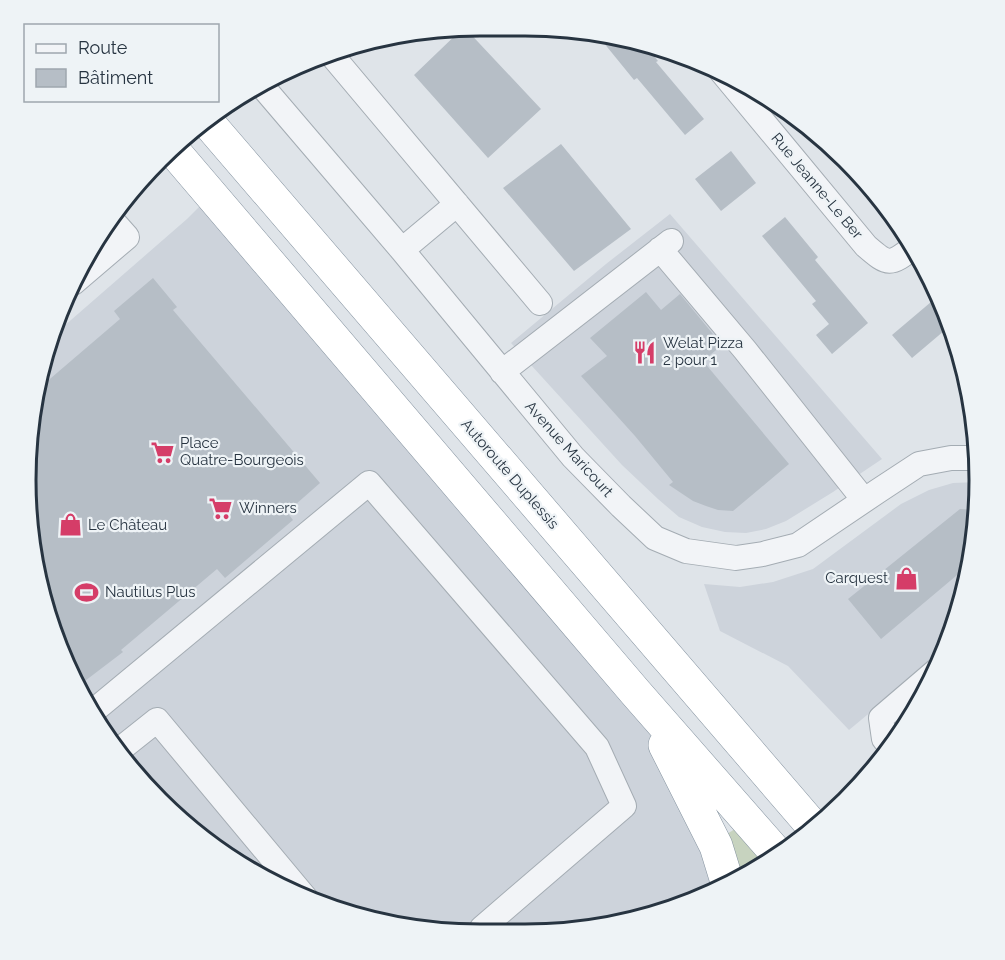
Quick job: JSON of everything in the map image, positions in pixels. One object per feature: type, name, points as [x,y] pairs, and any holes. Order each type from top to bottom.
[{"type":"highway","name":"Autoroute Duplessis","points":[[212,127],[809,821]]},
{"type":"highway","points":[[177,156],[636,693],[772,849]]},
{"type":"highway","points":[[636,693],[716,846],[725,876]]},
{"type":"street","points":[[336,60],[540,303]]},
{"type":"street","name":"Avenue Maricourt","points":[[266,91],[402,250],[573,457],[621,507],[655,538],[686,551],[736,558],[798,546],[919,464],[968,454]]},
{"type":"street","name":"Rue Jeanne-Le Ber","points":[[740,91],[866,246],[882,259],[893,261],[906,252]]},
{"type":"street","points":[[402,250],[457,204]]},
{"type":"street","points":[[90,269],[127,237],[117,225]]},
{"type":"street","points":[[502,372],[671,240],[714,291]]},
{"type":"street","points":[[660,249],[745,350],[864,500]]},
{"type":"street","points":[[98,707],[369,483],[597,747],[624,806],[487,924]]},
{"type":"street","points":[[885,740],[881,718],[917,688]]},
{"type":"street","points":[[125,746],[157,720],[293,882]]},
{"type":"shaded area","points":[[210,196],[636,693],[724,877],[695,890],[640,909],[583,920],[554,923],[480,924],[422,920],[393,915],[365,909],[310,890],[258,865],[187,814],[146,773],[95,702],[60,623],[51,595],[40,538],[36,480],[37,451],[51,365],[64,326],[187,219]]},
{"type":"shaded area","points":[[670,214],[882,459],[786,521],[766,529],[746,533],[725,532],[702,527],[679,517],[622,465],[511,343]]},
{"type":"shaded area","points":[[969,482],[965,538],[954,595],[935,650],[929,664],[849,730],[788,666],[720,631],[704,584],[740,587],[773,582],[813,569],[901,504],[929,490],[953,483]]},
{"type":"green space","points":[[735,829],[760,857],[736,870],[727,834]]},
{"type":"building","points":[[473,36],[541,109],[488,158],[414,75],[454,37]]},
{"type":"building","points":[[604,44],[653,55],[658,61],[656,62],[704,119],[685,135],[637,78],[634,80]]},
{"type":"building","points":[[561,144],[631,229],[574,271],[503,188]]},
{"type":"building","points":[[731,151],[756,183],[721,211],[695,179]]},
{"type":"building","points":[[785,217],[818,257],[815,260],[868,323],[832,354],[816,335],[829,324],[812,304],[816,301],[762,236]]},
{"type":"building","name":"Place Quatre-Bourgeois","points":[[153,278],[177,307],[173,310],[320,483],[287,512],[293,520],[225,578],[217,569],[121,650],[123,652],[85,681],[60,623],[45,567],[37,509],[37,451],[48,381],[120,319],[114,311]]},
{"type":"building","points":[[646,292],[661,310],[680,294],[722,345],[703,361],[789,464],[733,511],[718,510],[693,501],[669,485],[673,482],[581,376],[607,356],[590,338]]},
{"type":"building","points":[[931,302],[943,332],[912,358],[892,335]]},
{"type":"building","points":[[960,509],[968,509],[959,574],[881,639],[848,599]]},
{"type":"place","name":"Welat Pizza 2 pour 1","points":[[645,352]]},
{"type":"place","name":"Place Quatre-Bourgeois","points":[[162,452]]},
{"type":"place","name":"Winners","points":[[221,508]]},
{"type":"place","name":"Le Château","points":[[70,525]]},
{"type":"place","name":"Carquest","points":[[906,578]]},
{"type":"place","name":"Nautilus Plus","points":[[87,592]]}]
